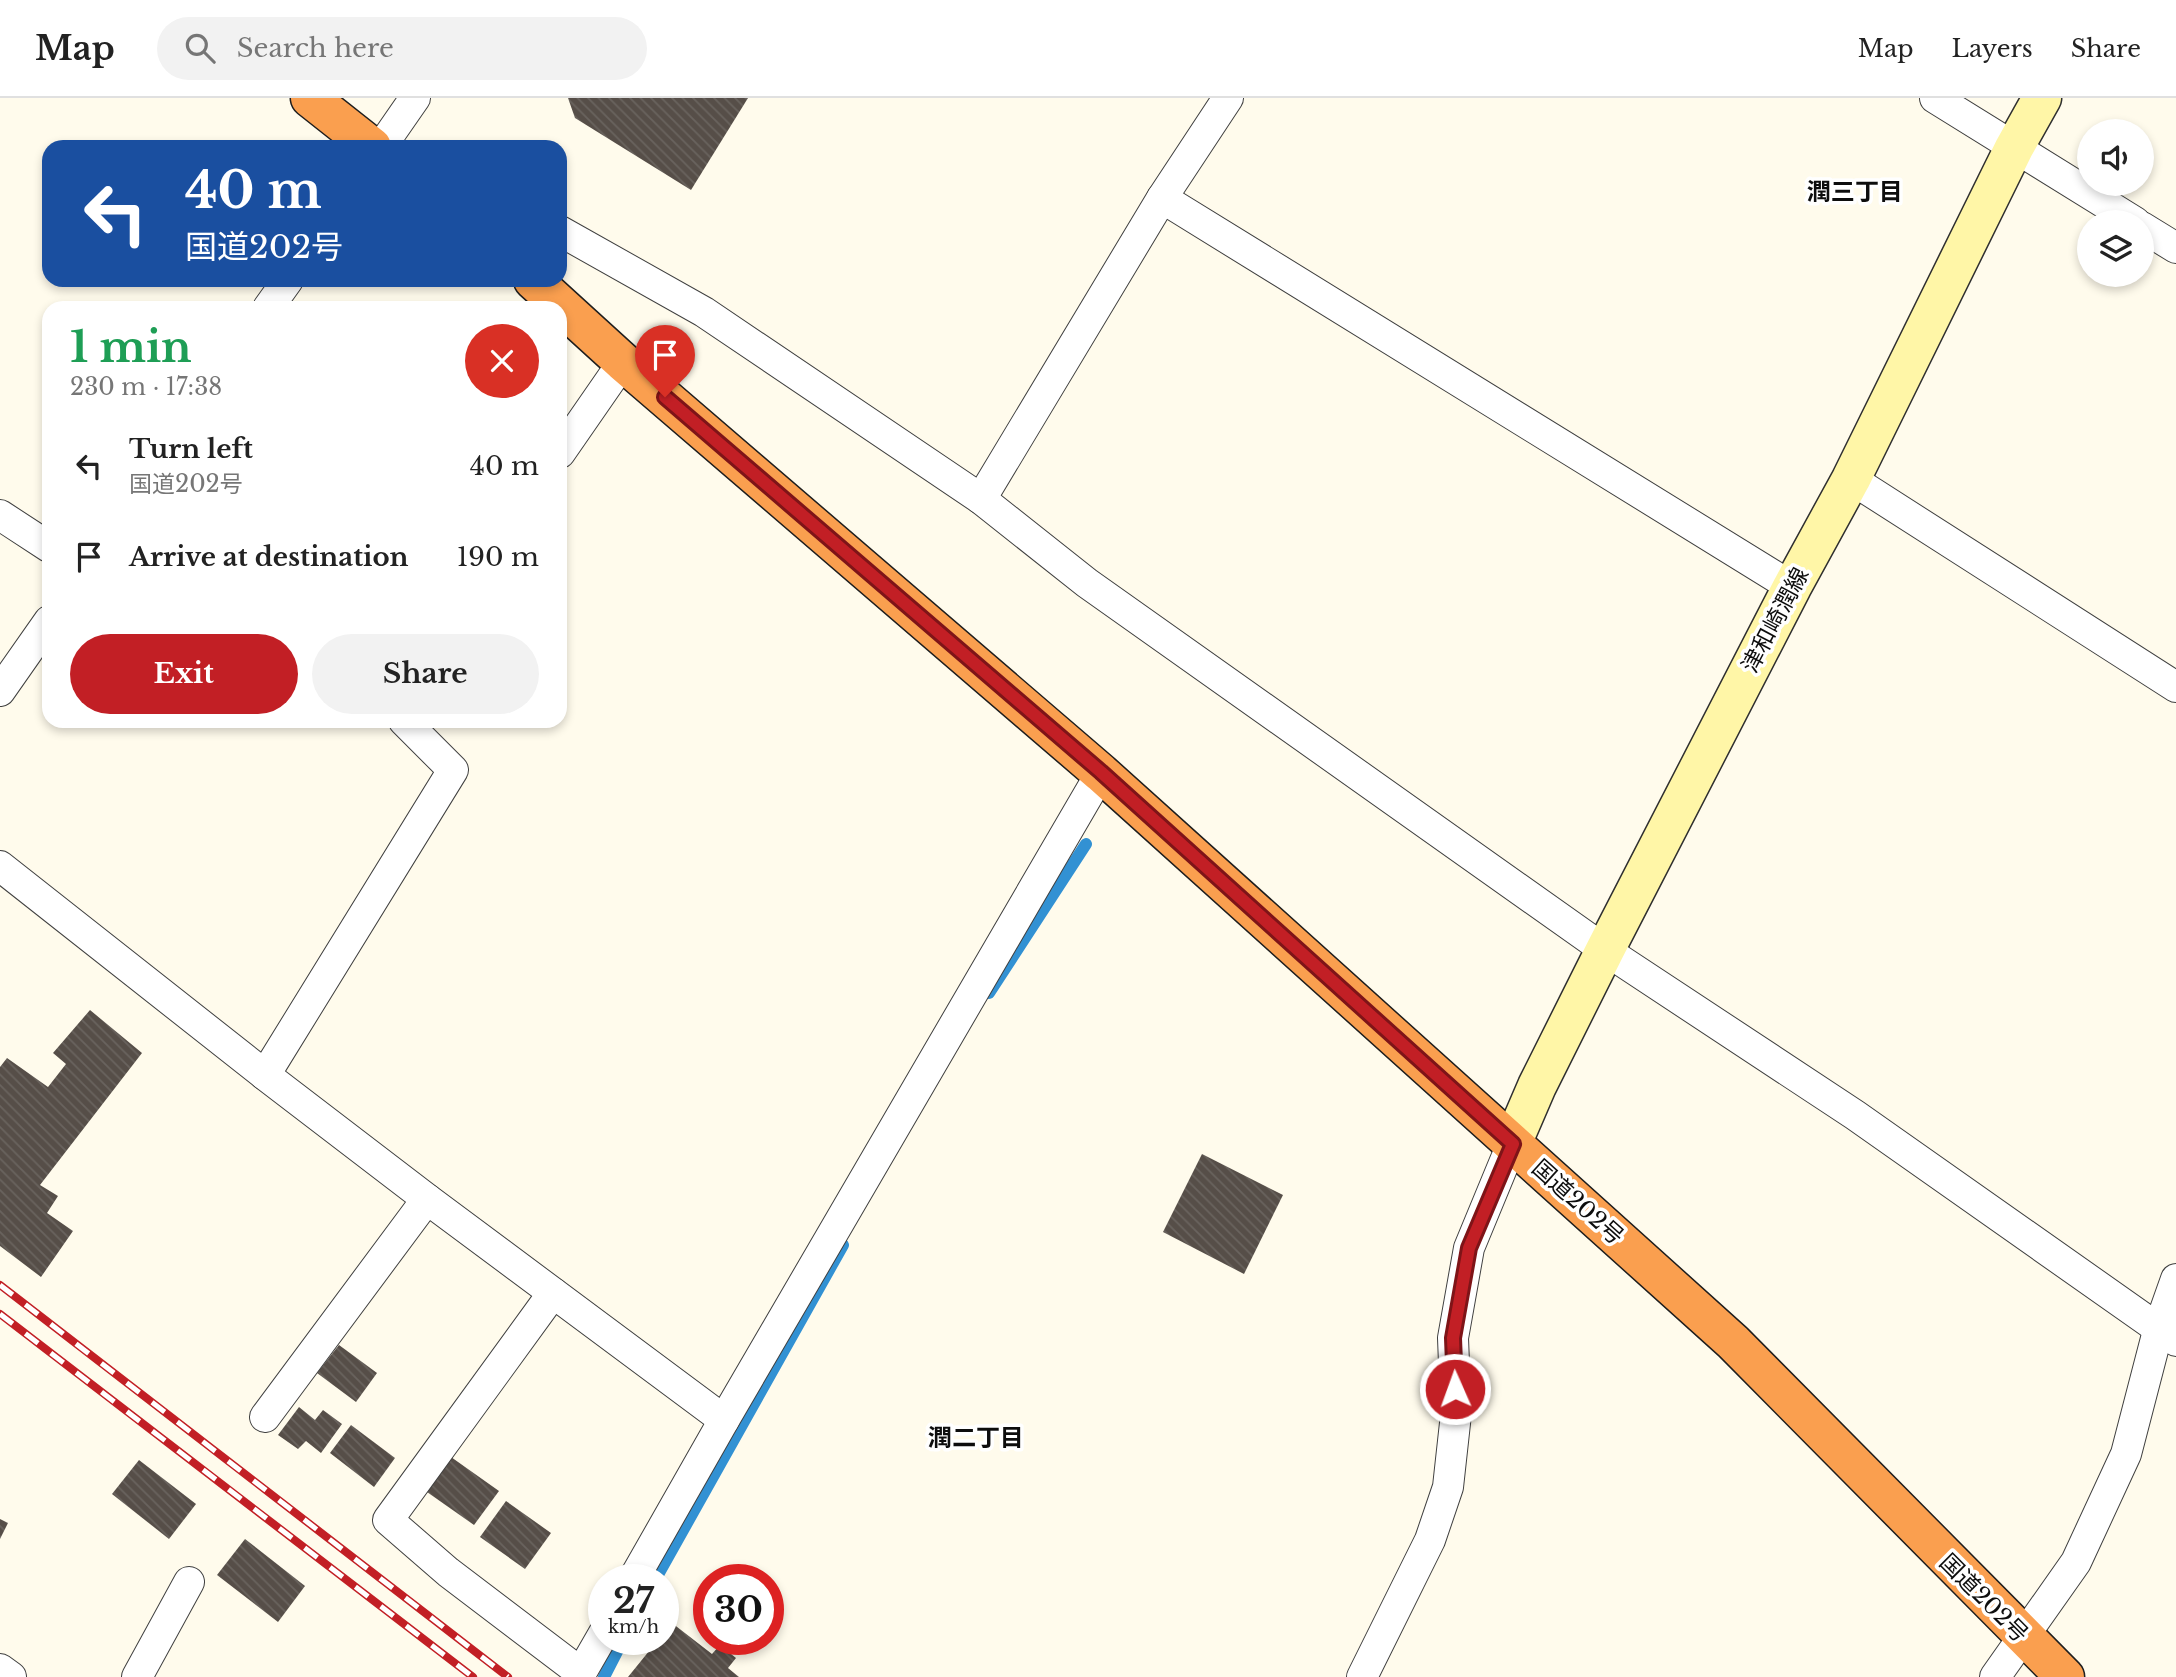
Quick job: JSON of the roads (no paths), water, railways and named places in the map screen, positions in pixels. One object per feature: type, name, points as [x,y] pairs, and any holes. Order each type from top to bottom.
[{"type":"highway","points":[[310,98],[363,140]]},
{"type":"highway","name":"国道202号","points":[[541,287],[556,301]]},
{"type":"highway","name":"国道202号","points":[[567,311],[1101,772],[1733,1342],[2064,1677]]},
{"type":"main road","name":"津和崎潤線","points":[[1513,1144],[1537,1086],[1605,950],[1792,587],[1851,479],[2014,148],[2042,98]]},
{"type":"street","points":[[386,140],[415,98]]},
{"type":"street","points":[[981,499],[1162,198],[1227,98]]},
{"type":"street","points":[[1935,98],[2115,210]]},
{"type":"street","points":[[1162,198],[1792,587]]},
{"type":"street","points":[[2154,234],[2176,248]]},
{"type":"street","points":[[567,235],[704,312],[981,499],[1087,583],[1605,950],[1855,1115],[2167,1334]]},
{"type":"street","points":[[567,443],[623,362]]},
{"type":"street","points":[[1851,479],[2176,687]]},
{"type":"street","points":[[0,516],[42,543]]},
{"type":"street","points":[[0,691],[42,631]]},
{"type":"street","points":[[265,1075],[453,770],[411,728]]},
{"type":"street","points":[[643,1564],[1101,772]]},
{"type":"street","points":[[0,866],[427,1199],[724,1420]]},
{"type":"street","points":[[1362,1677],[1430,1540],[1448,1487],[1456,1414],[1453,1338],[1469,1248],[1513,1144]]},
{"type":"street","points":[[265,1417],[427,1199]]},
{"type":"street","points":[[1995,1677],[2076,1562],[2126,1454],[2167,1334],[2176,1279]]},
{"type":"street","points":[[552,1293],[388,1520],[449,1572],[581,1673],[591,1655]]},
{"type":"street","points":[[137,1677],[189,1582]]},
{"type":"street","points":[[0,1669],[10,1677]]},
{"type":"waterway","points":[[989,993],[1086,844]]},
{"type":"waterway","points":[[664,1564],[843,1245]]},
{"type":"waterway","points":[[604,1677],[615,1655]]},
{"type":"railway","points":[[0,1285],[508,1677]]},
{"type":"railway","points":[[0,1314],[473,1677]]},
{"type":"district","name":"潤三丁目","points":[[1855,191]]},
{"type":"district","name":"潤二丁目","points":[[976,1437]]}]
